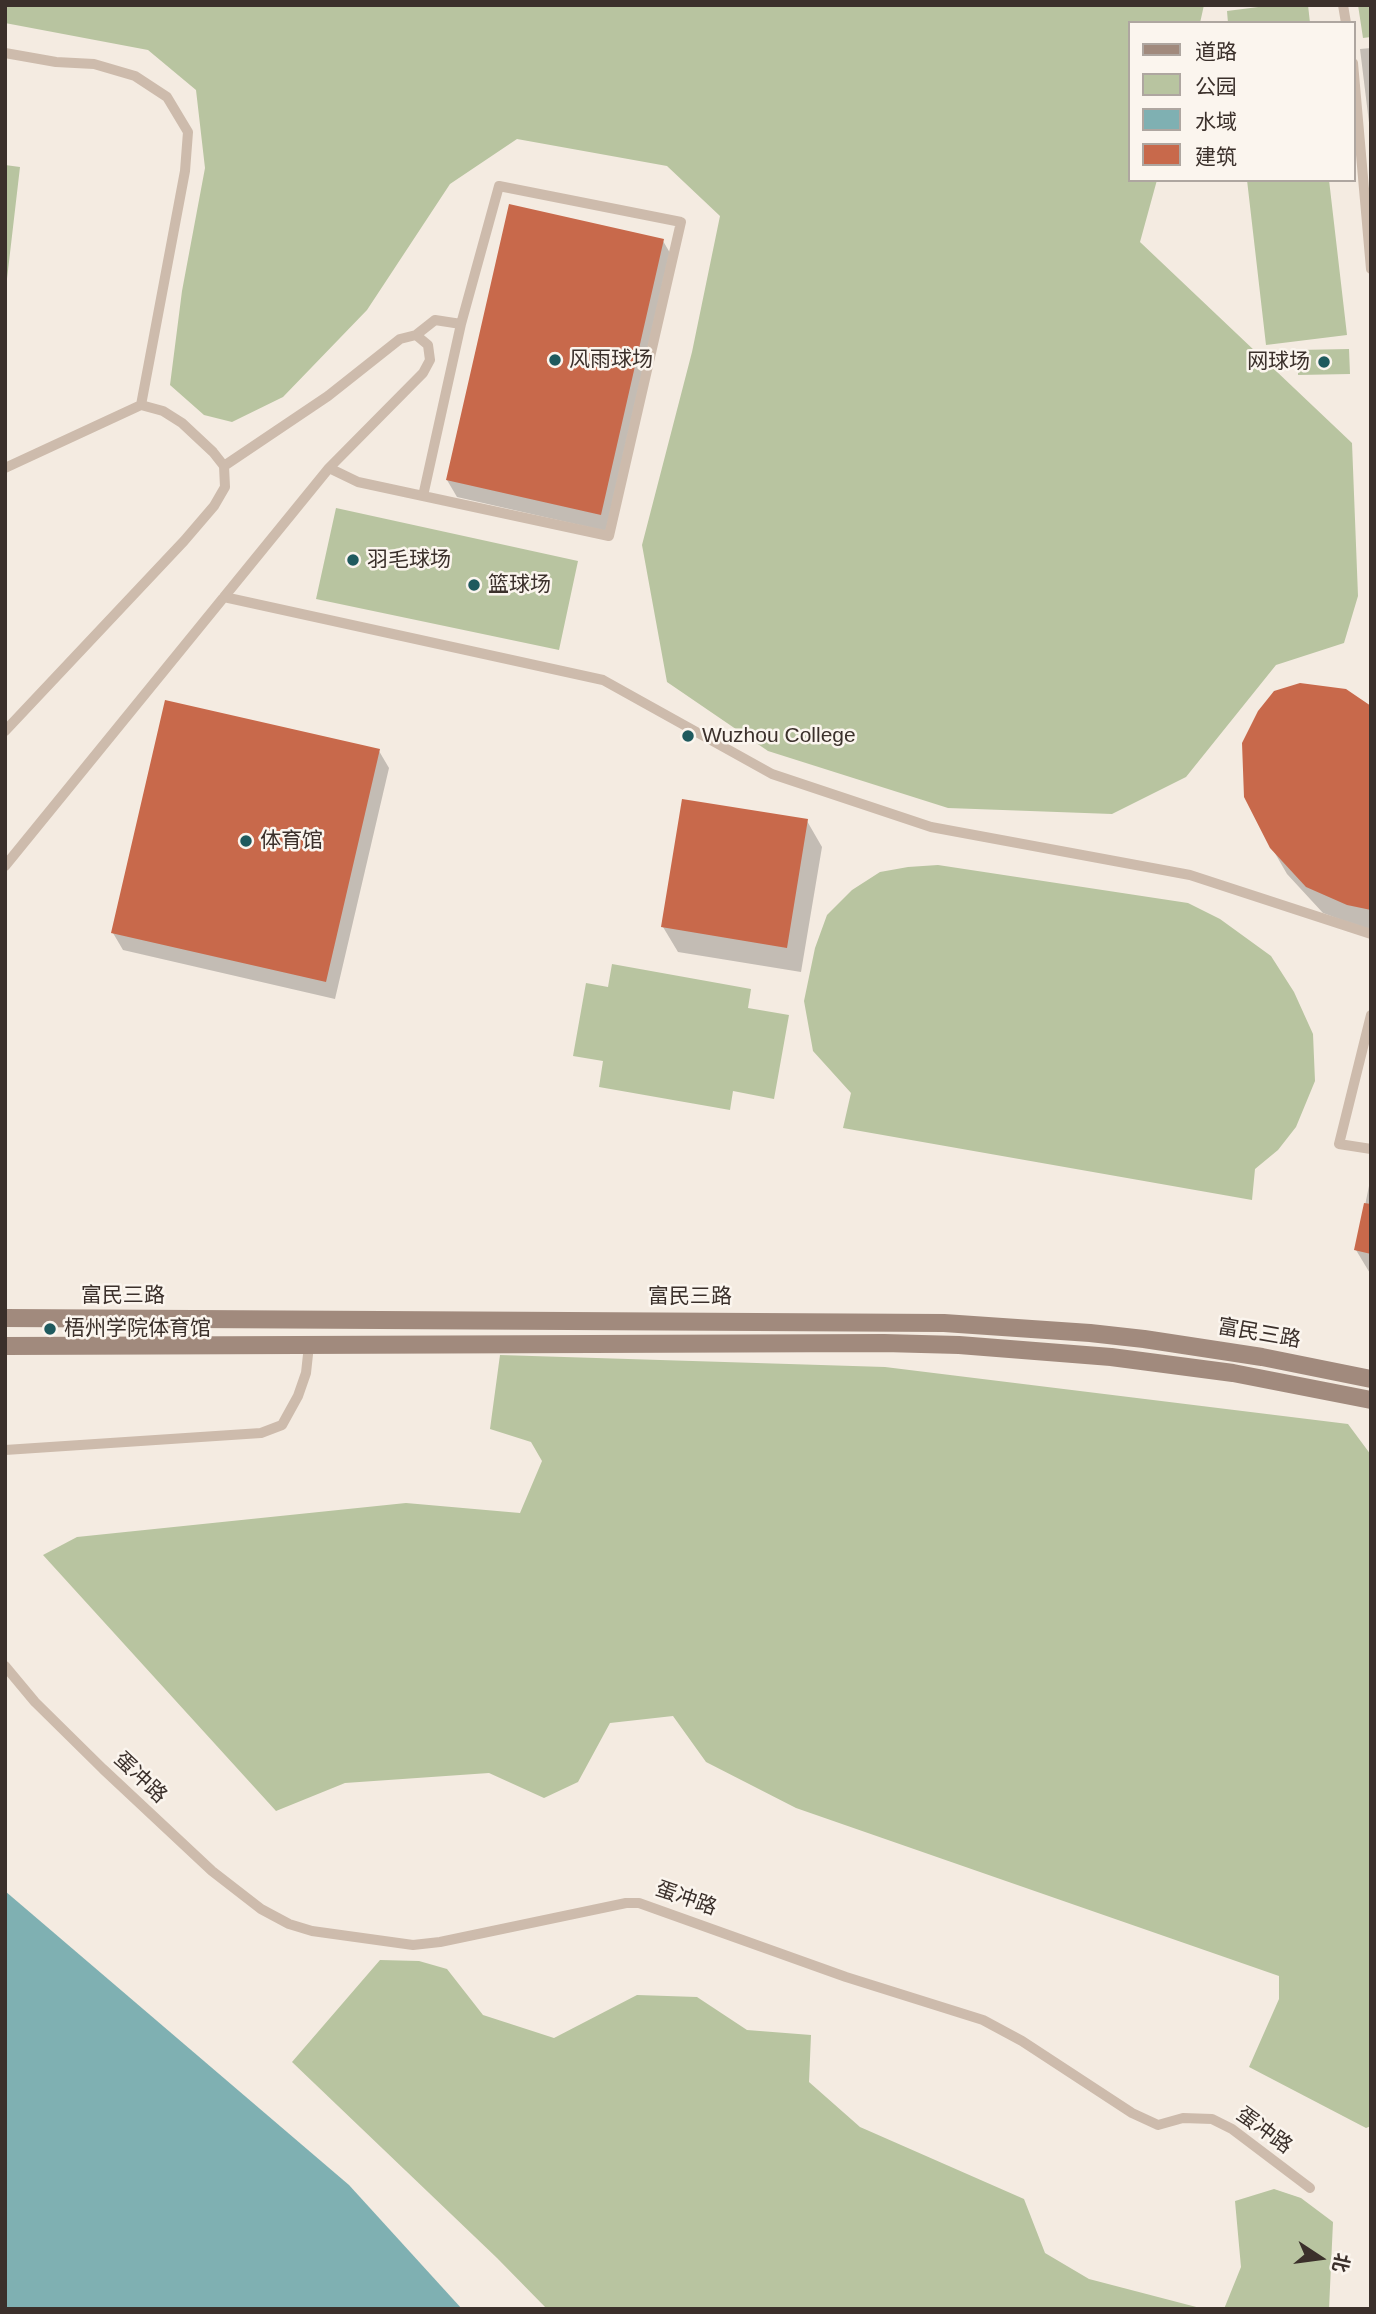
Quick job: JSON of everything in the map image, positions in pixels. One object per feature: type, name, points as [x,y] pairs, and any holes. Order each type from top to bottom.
[{"type":"main road","name":"富民三路","points":[[5,1318],[944,1323],[1144,1339],[1262,1357],[1371,1379]]},
{"type":"main road","name":"富民三路","points":[[5,1346],[764,1343],[959,1345],[1111,1357],[1221,1371],[1371,1400]]},
{"type":"lane","points":[[5,53],[57,62],[94,64],[135,76],[167,97],[188,132],[185,171],[141,405]]},
{"type":"lane","points":[[1355,86],[1371,269]]},
{"type":"lane","points":[[329,468],[358,482],[423,496],[609,536],[681,222],[499,186],[461,324],[423,496]]},
{"type":"lane","points":[[224,466],[328,396],[400,339],[416,335],[435,320],[461,324]]},
{"type":"lane","points":[[5,866],[329,468],[424,373],[430,360],[428,345],[416,335]]},
{"type":"lane","points":[[5,468],[141,405],[163,411],[182,423],[213,452],[224,466],[225,487],[214,506],[184,541],[5,732]]},
{"type":"lane","points":[[224,597],[603,680],[772,774],[931,827],[1190,874],[1371,934]]},
{"type":"lane","points":[[1371,1015],[1339,1144],[1371,1149]]},
{"type":"lane","points":[[5,1450],[261,1433],[282,1425],[298,1396],[306,1373],[309,1345]]},
{"type":"lane","name":"蛋冲路","points":[[5,1666],[54,1721],[212,1871],[261,1909],[289,1924],[312,1931],[413,1945],[440,1942],[626,1903],[639,1903],[846,1977],[983,2020],[1022,2041],[1132,2113],[1158,2125],[1183,2118],[1212,2119],[1232,2129],[1310,2188]]},
{"type":"green space","points":[[5,5],[1204,5],[1200,21],[1128,21],[1128,182],[1156,182],[1140,242],[1352,443],[1358,596],[1344,643],[1276,665],[1186,777],[1112,814],[948,808],[768,751],[667,682],[642,545],[692,352],[720,216],[667,166],[517,139],[450,184],[367,310],[283,397],[232,422],[204,415],[170,385],[182,291],[205,168],[196,90],[148,50],[5,23]]},
{"type":"green space","points":[[1274,5],[1308,5],[1310,21],[1228,21],[1227,11]]},
{"type":"green space","points":[[1358,5],[1371,5],[1371,37],[1363,38]]},
{"type":"green space","points":[[5,165],[20,167],[5,296]]},
{"type":"green space","points":[[1247,182],[1329,182],[1347,335],[1266,345]]},
{"type":"green space","name":"网球场","points":[[1349,349],[1350,374],[1298,375],[1298,350]]},
{"type":"green space","name":"篮球场","points":[[336,508],[578,561],[559,650],[316,599]]},
{"type":"green space","points":[[938,865],[1188,903],[1220,919],[1271,956],[1294,992],[1313,1034],[1315,1081],[1296,1127],[1278,1150],[1255,1169],[1252,1200],[843,1128],[851,1093],[813,1051],[804,1001],[815,948],[827,915],[852,890],[880,872]]},
{"type":"green space","points":[[612,964],[751,989],[748,1008],[789,1015],[774,1099],[733,1091],[730,1110],[599,1087],[603,1061],[573,1056],[586,983],[608,987]]},
{"type":"green space","points":[[500,1355],[885,1367],[1348,1424],[1371,1455],[1371,2126],[1366,2128],[1249,2067],[1279,1999],[1279,1976],[796,1808],[706,1762],[673,1716],[610,1723],[578,1782],[544,1798],[489,1773],[345,1783],[276,1811],[43,1555],[77,1537],[406,1503],[520,1513],[542,1461],[531,1442],[490,1429]]},
{"type":"green space","points":[[380,1960],[419,1961],[447,1969],[483,2015],[554,2038],[637,1995],[697,1997],[747,2030],[811,2035],[809,2082],[860,2127],[1024,2199],[1045,2253],[1089,2279],[1204,2309],[547,2309],[292,2062]]},
{"type":"green space","points":[[1274,2189],[1301,2198],[1333,2222],[1329,2309],[1224,2309],[1241,2267],[1235,2201]]},
{"type":"water","points":[[5,1891],[349,2185],[462,2309],[5,2309]]},
{"type":"building","name":"风雨球场","points":[[509,204],[664,239],[601,515],[446,480]]},
{"type":"building","points":[[1300,683],[1346,689],[1371,706],[1371,910],[1347,905],[1306,887],[1270,848],[1244,797],[1242,743],[1258,711],[1274,691]]},
{"type":"building","name":"体育馆","points":[[165,700],[380,749],[326,982],[111,933]]},
{"type":"building","points":[[682,799],[808,819],[787,948],[661,927]]},
{"type":"building","points":[[1364,1203],[1371,1204],[1371,1254],[1354,1250]]},
{"type":"place","name":"风雨球场","points":[[555,360]]},
{"type":"place","name":"网球场","points":[[1324,362]]},
{"type":"place","name":"羽毛球场","points":[[353,560]]},
{"type":"place","name":"篮球场","points":[[474,585]]},
{"type":"place","name":"Wuzhou College","points":[[688,736]]},
{"type":"place","name":"体育馆","points":[[246,841]]},
{"type":"place","name":"梧州学院体育馆","points":[[50,1329]]}]
